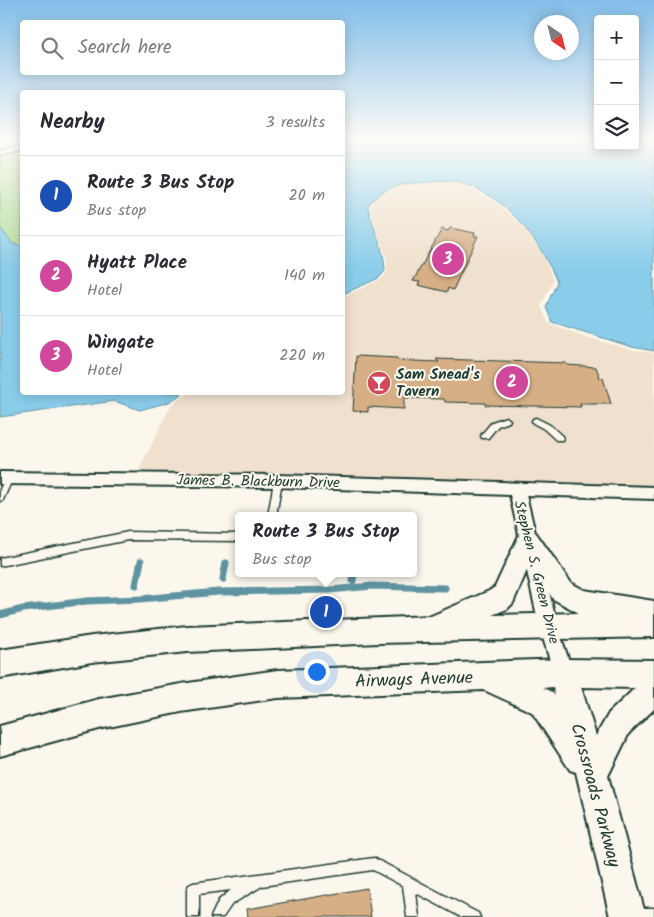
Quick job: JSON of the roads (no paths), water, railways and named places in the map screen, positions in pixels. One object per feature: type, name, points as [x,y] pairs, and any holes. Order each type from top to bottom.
[{"type":"main road","points":[[528,540],[562,592],[580,601],[654,613]]},
{"type":"main road","points":[[429,628],[498,600],[504,595],[528,540]]},
{"type":"main road","points":[[0,664],[92,649],[187,639],[429,628],[654,624]]},
{"type":"main road","name":"Airways Avenue","points":[[0,741],[99,714],[181,698],[278,684],[563,673],[654,674]]},
{"type":"main road","name":"Crossroads Parkway","points":[[563,673],[592,775],[636,915]]},
{"type":"main road","points":[[486,676],[542,702],[592,775],[619,723],[649,694],[654,692]]},
{"type":"street","name":"James B. Blackburn Drive","points":[[4,478],[278,481],[516,488]]},
{"type":"street","name":"Stephen S. Green Drive","points":[[563,673],[548,626],[516,488],[654,493]]},
{"type":"lane","points":[[485,436],[496,424],[506,420]]},
{"type":"lane","points":[[536,421],[547,427],[559,438]]},
{"type":"lane","points":[[0,498],[4,478]]},
{"type":"lane","points":[[273,512],[278,481]]},
{"type":"lane","points":[[0,562],[128,536],[235,538]]},
{"type":"lane","points":[[193,917],[193,889],[374,864],[474,917]]},
{"type":"lane","points":[[217,917],[219,909],[232,896],[260,880]]},
{"type":"lane","points":[[408,882],[413,917]]},
{"type":"water","points":[[345,183],[426,183],[389,188],[372,200],[368,206],[381,247],[385,271],[379,278],[345,293]]},
{"type":"water","points":[[460,183],[654,183],[654,351],[632,347],[552,322],[546,307],[557,282],[542,253],[523,225],[511,213],[499,202]]},
{"type":"water","points":[[0,228],[13,244],[20,246],[20,395],[180,395],[169,402],[140,410],[114,401],[0,417]]},
{"type":"waterway","points":[[136,585],[141,561]]},
{"type":"waterway","points":[[223,579],[226,563]]},
{"type":"waterway","points":[[353,581],[354,577]]},
{"type":"waterway","points":[[0,615],[23,609],[87,601],[140,599],[218,592],[330,590],[372,586],[445,588]]},
{"type":"place","name":"Wingate","points":[[448,259]]},
{"type":"place","name":"Hyatt Place","points":[[512,382]]},
{"type":"place","name":"Sam Snead's Tavern","points":[[379,383]]},
{"type":"place","name":"Route 3 Bus Stop","points":[[326,612]]}]
